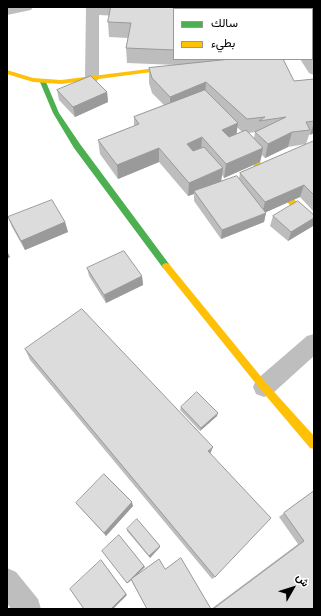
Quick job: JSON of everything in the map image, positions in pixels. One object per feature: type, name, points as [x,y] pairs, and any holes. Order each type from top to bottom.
[{"type":"street","points":[[7,11],[26,7]]},
{"type":"street","points":[[92,78],[93,9],[160,14],[173,12]]},
{"type":"street","points":[[308,60],[314,70]]},
{"type":"street","points":[[7,72],[43,82],[61,82],[189,66]]},
{"type":"street","points":[[43,82],[56,114],[77,146],[168,269],[264,387],[314,444]]},
{"type":"street","points":[[232,135],[302,213],[314,217]]},
{"type":"street","points":[[264,387],[314,343]]},
{"type":"street","points":[[7,581],[28,609]]},
{"type":"building","points":[[111,7],[194,8],[173,8],[173,50],[126,48],[131,23],[108,22]]},
{"type":"building","points":[[222,60],[284,60],[294,81],[314,79],[314,121],[306,122],[310,130],[292,132],[268,144],[255,132],[286,117],[259,121],[265,117],[247,119],[206,82],[170,97],[152,78],[149,68]]},
{"type":"building","points":[[91,76],[107,92],[73,107],[57,90]]},
{"type":"building","points":[[205,90],[238,123],[222,130],[229,137],[246,130],[263,148],[226,164],[202,137],[187,144],[193,151],[204,147],[223,168],[189,183],[159,148],[117,165],[98,140],[139,124],[134,117]]},
{"type":"building","points":[[314,141],[314,195],[304,185],[265,202],[240,173]]},
{"type":"building","points":[[237,176],[266,213],[222,230],[194,191]]},
{"type":"building","points":[[52,200],[65,222],[21,241],[8,217]]},
{"type":"building","points":[[298,201],[314,215],[314,218],[291,232],[273,216]]},
{"type":"building","points":[[124,251],[142,276],[104,295],[87,268]]},
{"type":"building","points":[[82,309],[213,447],[208,451],[271,518],[215,577],[25,349]]},
{"type":"building","points":[[197,392],[218,413],[201,428],[181,407]]},
{"type":"building","points":[[104,474],[132,502],[104,533],[76,503]]},
{"type":"building","points":[[314,491],[314,608],[213,609],[304,541],[284,513]]},
{"type":"building","points":[[137,519],[160,546],[149,556],[127,529]]},
{"type":"building","points":[[119,535],[144,566],[127,583],[102,551]]},
{"type":"building","points":[[181,558],[211,609],[147,609],[131,579],[159,559],[165,569]]},
{"type":"building","points":[[101,560],[126,594],[111,609],[84,609],[70,589]]},
{"type":"traffic: fast","points":[[43,82],[56,113],[77,146],[166,266]]},
{"type":"traffic: slow","points":[[7,72],[33,80],[61,82],[180,67]]},
{"type":"traffic: slow","points":[[236,141],[302,213],[314,217]]},
{"type":"traffic: slow","points":[[166,266],[264,387],[314,444]]}]
